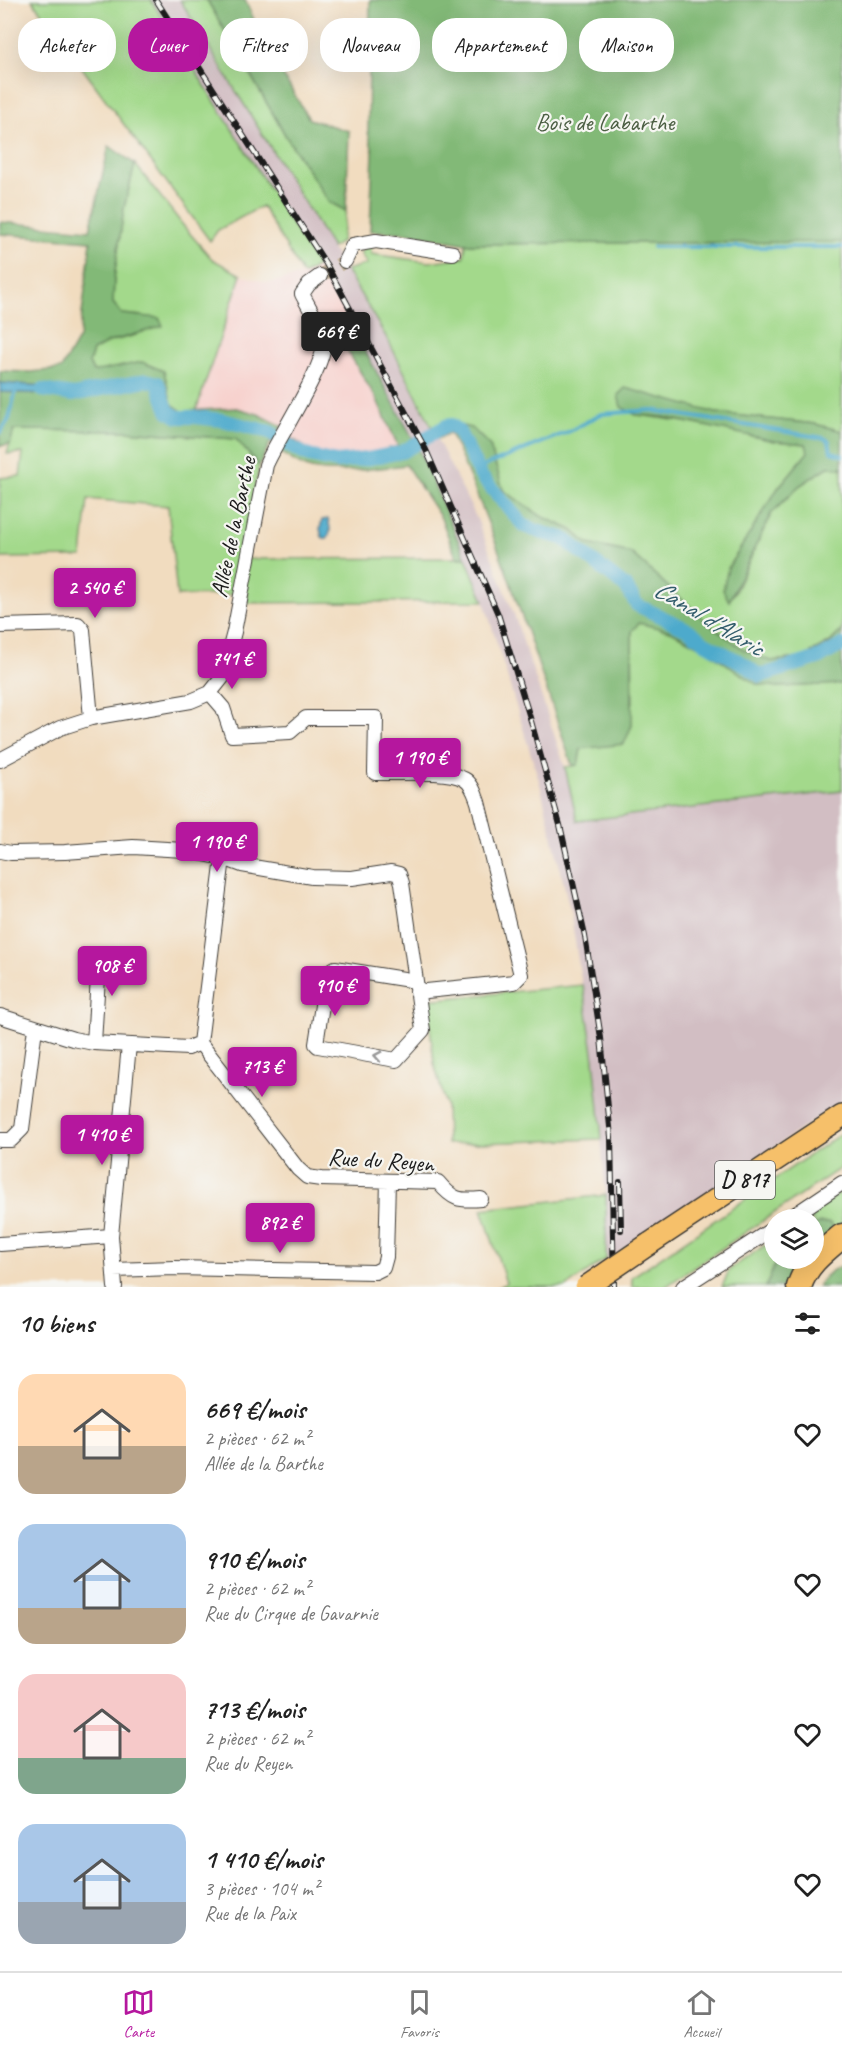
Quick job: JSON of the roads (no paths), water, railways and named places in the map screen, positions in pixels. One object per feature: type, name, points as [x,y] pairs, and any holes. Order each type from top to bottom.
[{"type":"highway","points":[[799,1287],[802,1277],[813,1261],[842,1236]]},
{"type":"highway","points":[[807,1287],[822,1270],[842,1259]]},
{"type":"main road","name":"D 817","points":[[586,1287],[842,1116]]},
{"type":"street","points":[[345,261],[353,245],[372,241],[453,253]]},
{"type":"street","name":"Allée de la Barthe","points":[[210,693],[222,678],[230,648],[266,465],[274,446],[286,431],[321,358],[324,340],[302,294],[309,284],[320,276]]},
{"type":"street","points":[[0,626],[78,624],[83,630],[91,718]]},
{"type":"street","points":[[0,760],[60,729],[91,718],[191,701],[210,693],[223,708],[232,735],[290,732],[306,717],[376,718],[375,773],[446,774],[465,779],[473,789],[520,975],[514,982],[417,987],[335,968],[327,974],[315,1041],[318,1046],[396,1059],[423,1030],[417,987],[409,934],[402,883],[399,874],[391,872],[352,878],[312,877],[242,865],[224,858],[184,850],[133,847],[65,852],[11,853],[0,851]]},
{"type":"street","points":[[0,1016],[35,1028],[94,1042],[188,1048],[200,1043],[224,858]]},
{"type":"street","points":[[90,958],[98,976],[94,1042]]},
{"type":"street","points":[[0,1140],[11,1140],[21,1128],[35,1028]]},
{"type":"street","name":"Rue du Reyen","points":[[200,1043],[298,1169],[307,1177],[438,1182],[453,1197],[463,1200],[481,1198]]},
{"type":"street","points":[[116,1287],[111,1236],[129,1045]]},
{"type":"street","points":[[114,1270],[174,1268],[375,1272],[383,1268],[386,1257],[388,1180]]},
{"type":"street","points":[[803,1209],[842,1183]]},
{"type":"street","points":[[683,1287],[764,1234]]},
{"type":"street","points":[[0,1244],[111,1236]]},
{"type":"water","points":[[0,383],[60,387],[59,396],[0,392]]},
{"type":"water","points":[[328,519],[330,533],[326,539],[322,537],[320,529],[322,520]]},
{"type":"waterway","points":[[653,247],[842,247]]},
{"type":"waterway","name":"Canal d'Alaric","points":[[42,390],[73,395],[146,380],[158,383],[168,411],[178,417],[222,420],[270,432],[309,456],[337,462],[402,452],[446,426],[452,425],[459,432],[481,476],[524,526],[563,538],[626,587],[637,605],[689,630],[705,643],[744,664],[760,676],[821,657],[842,645]]},
{"type":"waterway","name":"Canal d'Alaric","points":[[0,433],[9,419],[16,389]]},
{"type":"waterway","points":[[477,469],[570,431],[601,414],[651,410],[824,438],[829,441],[831,452],[842,455]]},
{"type":"tunnel","points":[[320,276],[345,261]]},
{"type":"railway","points":[[156,0],[326,264],[426,450],[498,614],[560,825],[585,936],[601,1038],[611,1137],[614,1287]]},
{"type":"railway","points":[[620,1182],[621,1230]]},
{"type":"park label","name":"Bois de Labarthe","points":[[605,122]]}]
